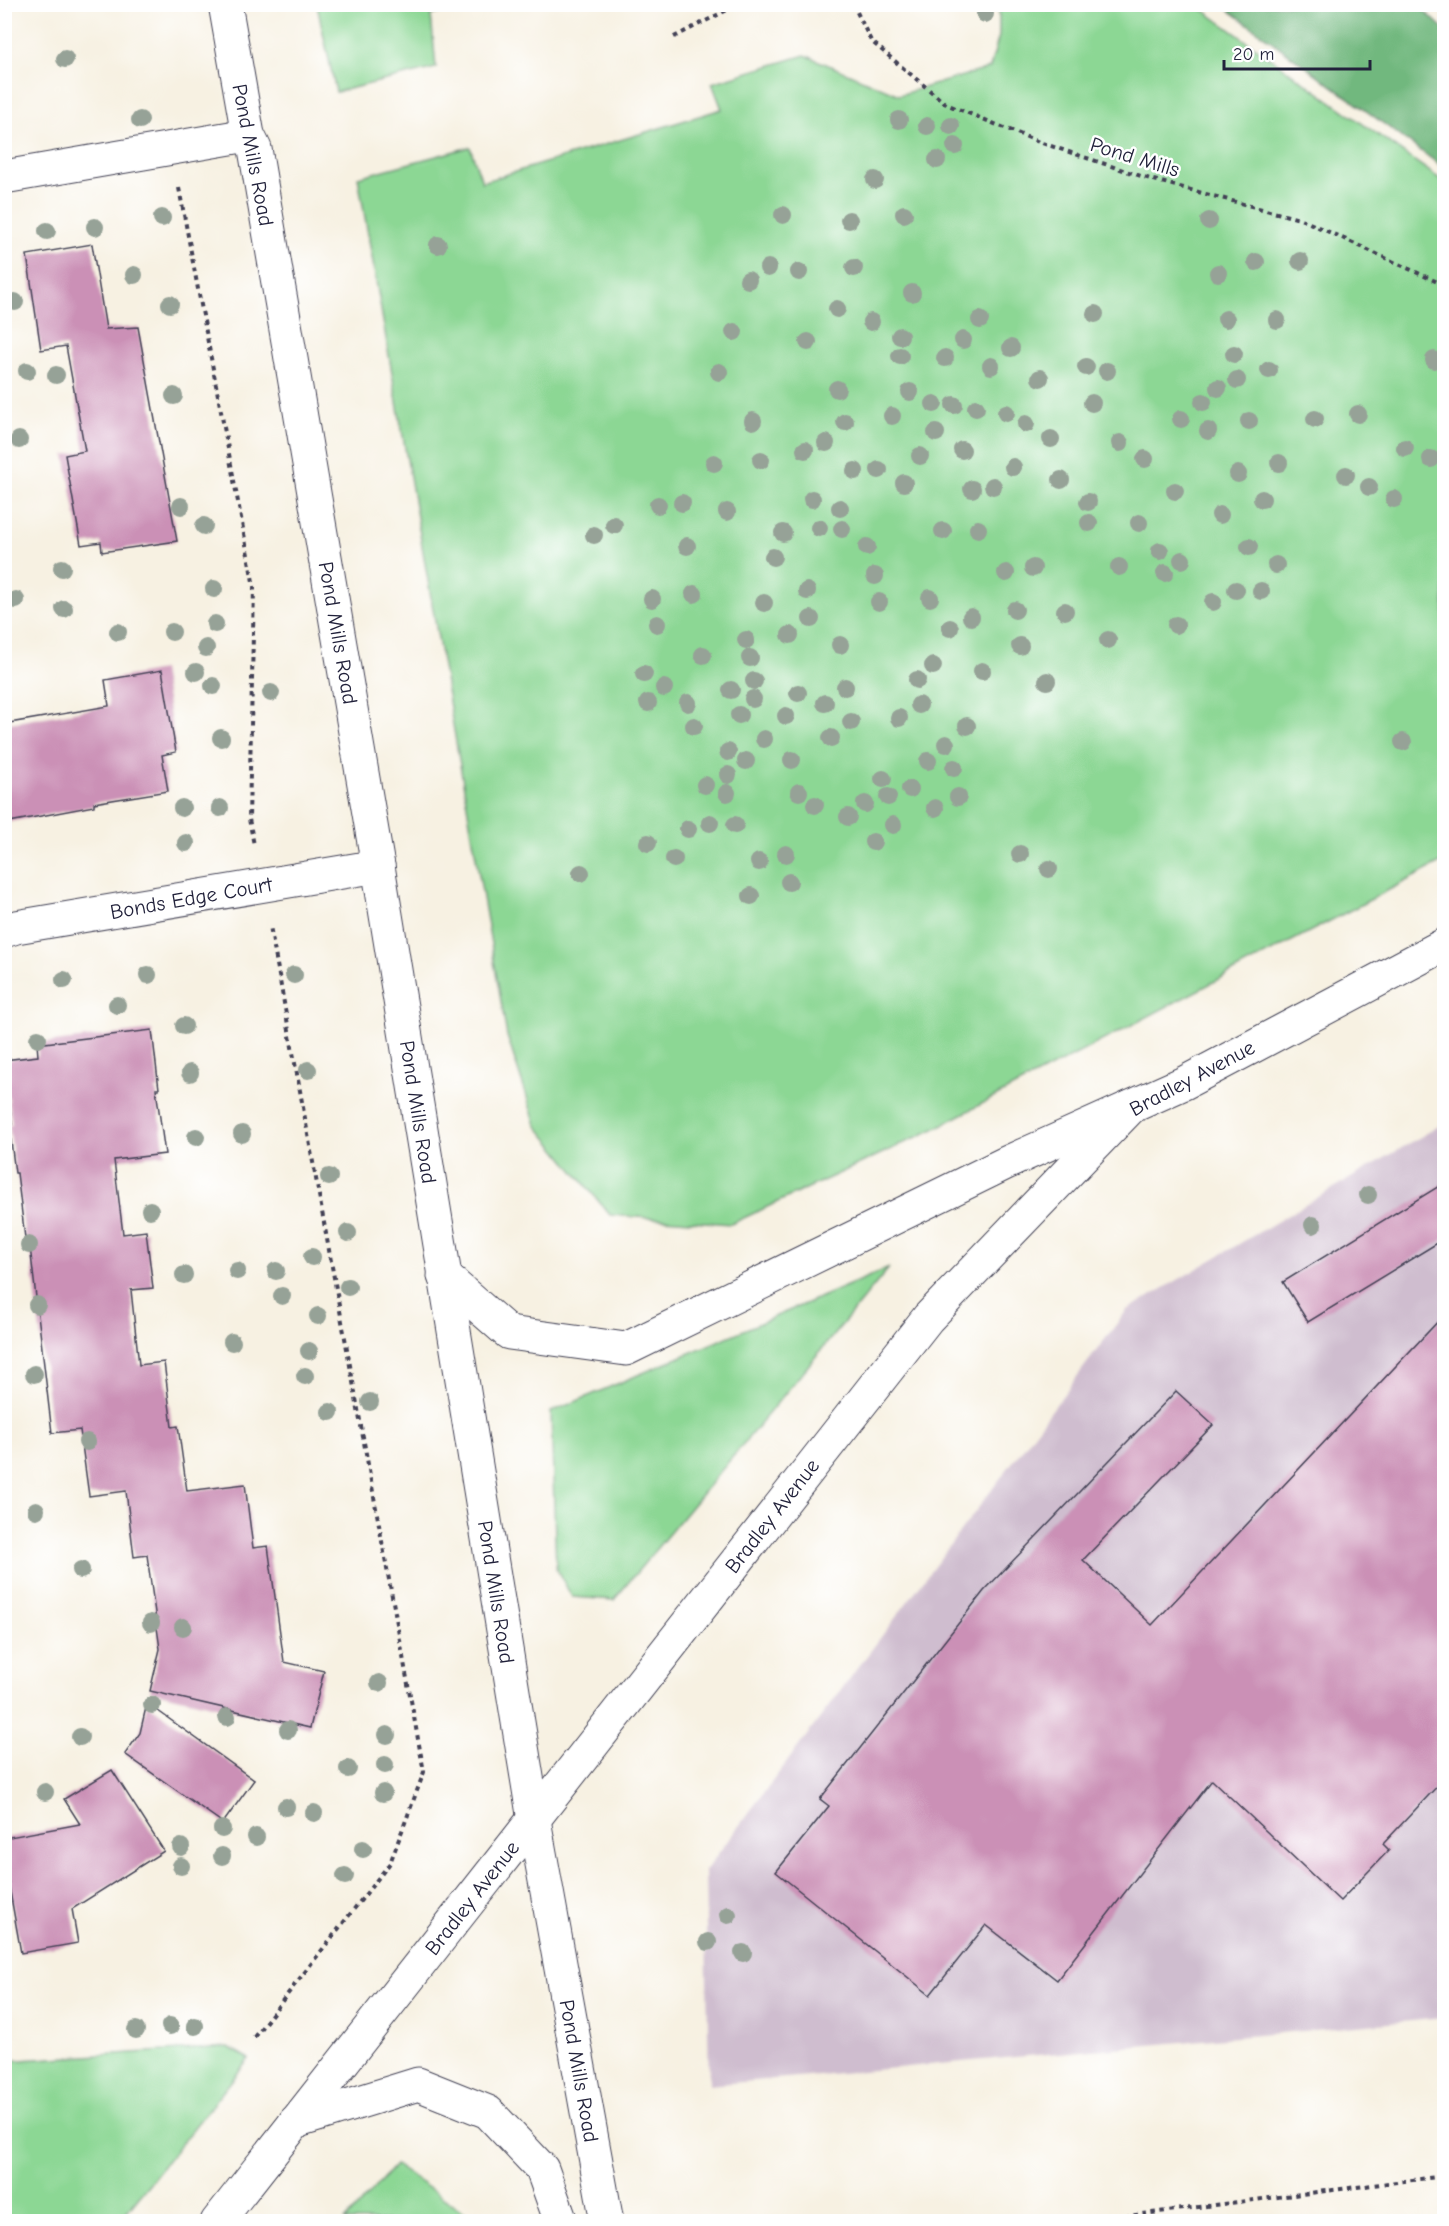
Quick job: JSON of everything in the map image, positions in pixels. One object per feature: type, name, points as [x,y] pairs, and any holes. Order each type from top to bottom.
[{"type":"main road","name":"Pond Mills Road","points":[[225,4],[248,135],[255,149],[378,866],[534,1820],[607,2222]]},
{"type":"main road","points":[[4,177],[248,135]]},
{"type":"main road","name":"Bonds Edge Court","points":[[4,932],[16,927],[378,866]]},
{"type":"main road","name":"Bradley Avenue","points":[[217,2222],[928,1318],[1131,1107],[1184,1083],[1444,945]]},
{"type":"main road","points":[[444,1275],[508,1333],[626,1349],[1006,1163],[1131,1107]]},
{"type":"main road","points":[[295,2122],[418,2084],[488,2112],[542,2169],[561,2222]]},
{"type":"path","points":[[674,37],[739,4]]},
{"type":"path","name":"Pond Mills","points":[[853,4],[871,41],[946,104],[1039,142],[1150,179],[1303,220],[1444,285]]},
{"type":"path","points":[[172,148],[254,587],[249,819],[263,885],[424,1772],[390,1863],[254,2037]]},
{"type":"path","points":[[1080,2222],[1444,2176]]},
{"type":"shaded area","points":[[1444,1123],[1444,2018],[709,2085],[705,1871],[1127,1310]]},
{"type":"green space","points":[[317,4],[470,5],[431,15],[436,68],[336,92]]},
{"type":"green space","points":[[999,5],[1196,5],[1444,182],[1444,861],[932,1130],[731,1224],[610,1215],[536,1125],[507,1036],[358,177],[470,147],[482,182],[722,109],[712,83],[805,55],[899,95],[990,68],[999,36]]},
{"type":"green space","points":[[1222,5],[1418,5],[1444,29],[1444,168]]},
{"type":"green space","points":[[889,1268],[614,1600],[572,1597],[556,1568],[551,1412]]},
{"type":"green space","points":[[228,2047],[249,2059],[119,2221],[5,2221],[5,2061]]},
{"type":"green space","points":[[395,2165],[477,2221],[345,2221]]},
{"type":"building","points":[[92,244],[106,329],[138,327],[177,541],[102,552],[101,542],[81,545],[65,455],[85,451],[66,346],[41,350],[27,255]]},
{"type":"building","points":[[162,670],[176,752],[162,755],[168,791],[94,803],[94,806],[4,823],[4,724],[109,706],[105,680]]},
{"type":"building","points":[[152,1030],[159,1089],[156,1089],[165,1154],[114,1160],[123,1234],[146,1231],[153,1288],[131,1290],[139,1365],[164,1362],[172,1427],[178,1426],[187,1491],[245,1484],[253,1548],[268,1546],[284,1662],[324,1671],[310,1728],[150,1691],[160,1649],[147,1555],[134,1557],[126,1491],[89,1496],[80,1430],[52,1433],[29,1238],[25,1238],[17,1173],[15,1173],[4,1060],[38,1056],[37,1044]]},
{"type":"building","points":[[1444,1183],[1444,1239],[1308,1322],[1283,1282]]},
{"type":"building","points":[[1444,1315],[1444,1779],[1383,1844],[1389,1850],[1340,1901],[1212,1780],[1057,1980],[986,1925],[930,1995],[776,1872],[829,1806],[820,1799],[984,1591],[1176,1391],[1213,1425],[1083,1560],[1152,1625]]},
{"type":"building","points":[[147,1703],[254,1780],[223,1823],[125,1754],[140,1733]]},
{"type":"building","points":[[112,1770],[164,1851],[72,1909],[78,1943],[21,1953],[4,1858],[4,1838],[80,1824],[64,1799]]}]
